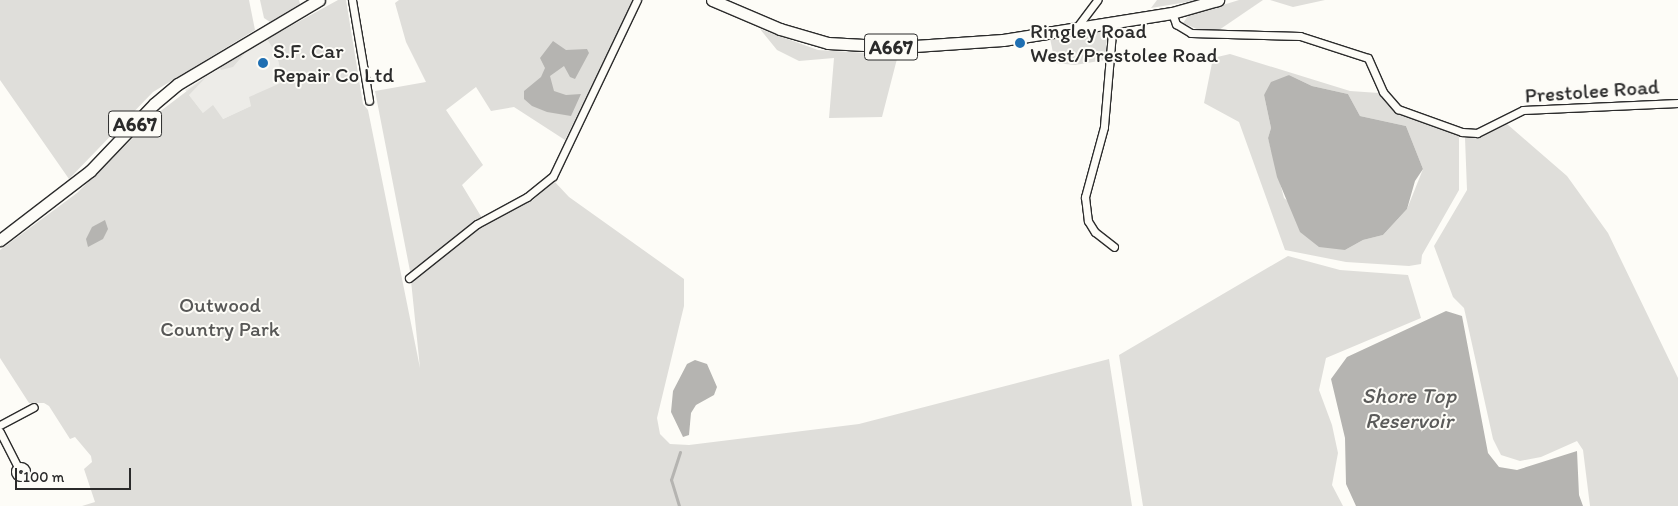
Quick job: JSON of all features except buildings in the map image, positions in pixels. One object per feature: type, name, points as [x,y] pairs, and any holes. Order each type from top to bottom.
[{"type":"main road","name":"A667","points":[[0,240],[90,171],[154,104],[178,84],[319,0]]},
{"type":"main road","name":"A667","points":[[712,0],[803,37],[854,46],[973,44],[1172,13],[1218,0]]},
{"type":"street","points":[[352,0],[370,101]]},
{"type":"street","points":[[409,278],[476,224],[527,198],[552,176],[637,0]]},
{"type":"street","points":[[1077,27],[1097,0]]},
{"type":"street","name":"Prestolee Road","points":[[1172,13],[1176,24],[1191,33],[1300,36],[1368,58],[1383,92],[1398,109],[1462,132],[1477,133],[1523,110],[1678,103]]},
{"type":"street","points":[[1113,21],[1104,127],[1085,197],[1088,221],[1095,232],[1114,246]]},
{"type":"street","points":[[0,425],[34,407]]},
{"type":"street","points":[[0,432],[18,467]]},
{"type":"shaded area","points":[[267,39],[277,56],[283,82],[251,106],[223,119],[203,113],[185,90]]},
{"type":"green space","points":[[0,0],[249,0],[255,30],[153,92],[69,179],[0,80]]},
{"type":"green space","points":[[260,0],[299,0],[300,4],[270,22],[264,18]]},
{"type":"green space","name":"Outwood Country Park","points":[[338,0],[346,0],[363,104],[368,110],[420,368],[410,271],[375,91],[426,82],[406,42],[395,3],[399,0],[634,0],[565,140],[514,107],[491,111],[476,87],[446,110],[483,165],[462,185],[485,223],[533,200],[554,181],[569,197],[684,279],[684,306],[657,418],[660,434],[670,444],[689,445],[859,424],[1109,359],[1132,506],[82,506],[95,502],[84,469],[92,462],[91,456],[75,437],[70,439],[49,406],[44,403],[29,403],[0,358],[0,250],[77,193],[158,113],[208,75],[189,95],[203,113],[213,105],[223,119],[251,106],[249,97],[283,82],[277,56],[267,39]]},
{"type":"green space","points":[[1157,0],[1199,0],[1151,8]]},
{"type":"green space","points":[[1239,0],[1263,0],[1219,30],[1199,30],[1183,23],[1188,16]]},
{"type":"green space","points":[[1270,0],[1325,0],[1293,7]]},
{"type":"green space","points":[[1108,27],[1105,60],[1075,65],[1055,63],[1050,38]]},
{"type":"green space","points":[[760,29],[818,50],[898,55],[882,117],[829,118],[834,58],[799,61],[777,50]]},
{"type":"green space","points":[[245,53],[233,67],[221,70],[220,68]]},
{"type":"green space","points":[[1230,54],[1350,91],[1379,93],[1395,113],[1459,136],[1459,190],[1422,255],[1421,264],[1409,266],[1346,262],[1285,250],[1239,122],[1204,103],[1213,58]],"holes":[[[1289,75],[1312,86],[1348,94],[1360,116],[1406,126],[1423,169],[1407,209],[1383,235],[1363,240],[1345,250],[1284,198],[1268,138],[1271,128],[1264,95]]]},
{"type":"green space","points":[[1507,124],[1567,176],[1608,233],[1678,378],[1678,506],[1590,506],[1583,450],[1577,441],[1541,457],[1520,461],[1501,455],[1493,439],[1464,308],[1453,297],[1434,246],[1467,190],[1465,138],[1481,137]]},
{"type":"green space","points":[[1288,256],[1340,270],[1408,275],[1421,318],[1326,358],[1319,390],[1332,425],[1338,453],[1332,485],[1343,506],[1143,506],[1119,355]]},
{"type":"water","points":[[553,41],[566,50],[587,49],[589,53],[575,79],[570,77],[564,66],[550,76],[554,91],[566,95],[581,94],[571,116],[547,112],[532,106],[524,99],[524,91],[541,77],[545,68],[540,58]]},
{"type":"water","points":[[1289,75],[1312,86],[1348,94],[1360,116],[1406,126],[1423,169],[1415,181],[1407,209],[1383,235],[1363,240],[1345,250],[1319,247],[1300,232],[1277,177],[1268,138],[1271,128],[1264,95],[1271,82]]},
{"type":"water","points":[[105,220],[108,229],[103,239],[88,247],[86,239],[92,227]]},
{"type":"water","name":"Shore Top Reservoir","points":[[1446,311],[1462,316],[1488,453],[1499,467],[1517,470],[1577,451],[1579,495],[1583,506],[1356,506],[1346,484],[1345,438],[1331,379],[1347,357]]},
{"type":"water","points":[[695,360],[707,364],[717,387],[714,395],[696,405],[691,413],[689,435],[683,437],[671,412],[673,391],[687,364]]},
{"type":"waterway","points":[[679,506],[671,480],[680,452]]},
{"type":"place","name":"Ringley Road West/Prestolee Road","points":[[1020,43]]},
{"type":"place","name":"S.F. Car Repair Co Ltd","points":[[263,63]]}]
